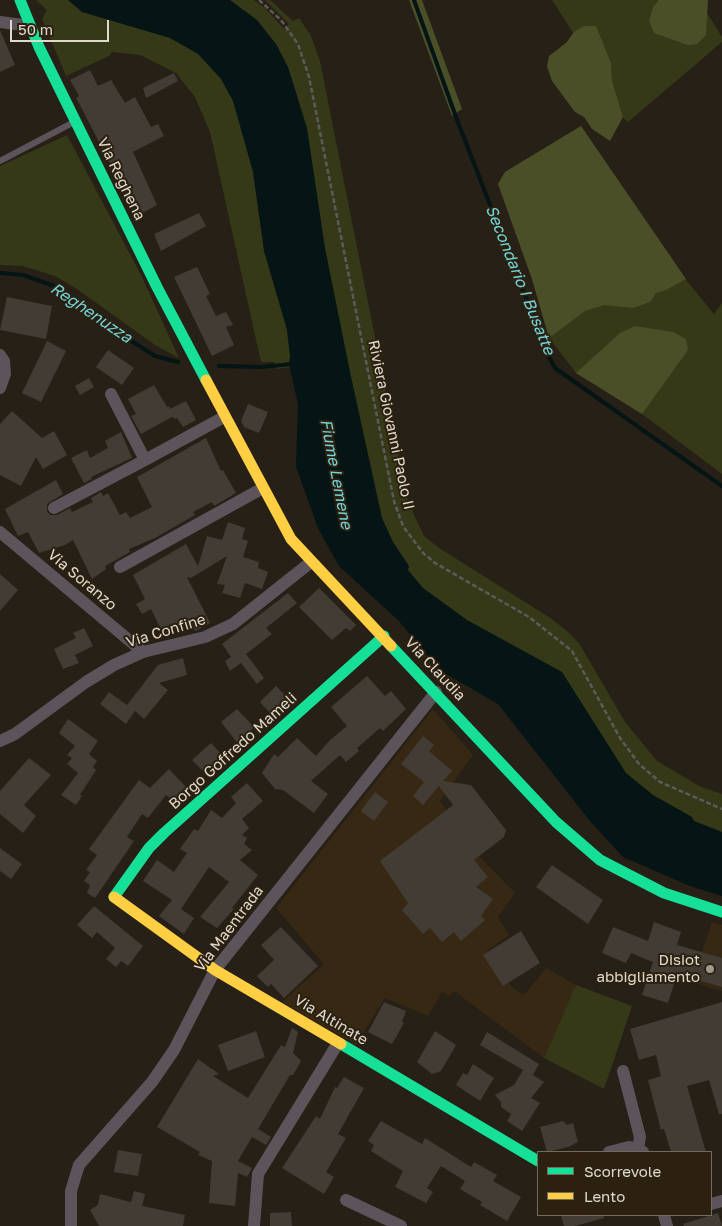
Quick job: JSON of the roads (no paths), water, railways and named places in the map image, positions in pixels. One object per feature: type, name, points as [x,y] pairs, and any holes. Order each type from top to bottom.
[{"type":"street","name":"Via Reghena","points":[[20,0],[30,26],[75,122],[199,369]]},
{"type":"street","points":[[0,22],[30,26]]},
{"type":"street","points":[[0,355],[4,361],[5,374],[0,388]]},
{"type":"street","name":"Via Claudia","points":[[199,369],[291,539],[384,636],[556,822],[600,860],[636,881],[722,912]]},
{"type":"street","points":[[111,394],[145,460]]},
{"type":"street","points":[[54,508],[224,417]]},
{"type":"street","points":[[120,567],[263,488]]},
{"type":"street","name":"Via Soranzo","points":[[0,532],[143,652]]},
{"type":"street","name":"Via Confine","points":[[0,741],[15,734],[86,682],[143,652],[218,632],[233,624],[311,562]]},
{"type":"street","name":"Borgo Goffredo Mameli","points":[[114,897],[149,848],[164,833],[384,636]]},
{"type":"street","name":"Via Maentrada","points":[[71,1226],[71,1191],[74,1175],[79,1164],[152,1082],[174,1050],[215,970],[436,692]]},
{"type":"street","name":"Via Altinate","points":[[114,897],[215,970],[537,1160]]},
{"type":"street","points":[[254,1226],[258,1174],[338,1043]]},
{"type":"street","points":[[614,1151],[629,1148],[641,1150],[640,1137],[623,1071]]},
{"type":"street","points":[[346,1200],[401,1226]]},
{"type":"lane","points":[[0,161],[75,122]]},
{"type":"water","name":"Fiume Lemene","points":[[68,0],[230,0],[257,20],[276,44],[288,67],[307,128],[325,248],[350,372],[382,518],[393,542],[409,566],[408,570],[423,588],[467,620],[562,672],[626,773],[653,795],[692,817],[694,821],[722,832],[722,896],[690,886],[623,857],[590,821],[498,704],[438,669],[399,621],[339,566],[318,528],[296,467],[298,404],[289,364],[287,330],[264,251],[253,172],[233,101],[221,79],[198,54],[170,38],[82,12]]},
{"type":"waterway","name":"Secondario I Busatte","points":[[414,0],[456,117],[549,357],[555,368],[722,486]]},
{"type":"waterway","name":"Reghenuzza","points":[[0,273],[23,275],[54,286],[110,327],[155,356],[178,362]]},
{"type":"waterway","name":"Reghenuzza","points":[[219,366],[261,367],[292,364]]},
{"type":"place","name":"Disiot abbigliamento","points":[[710,969]]}]
